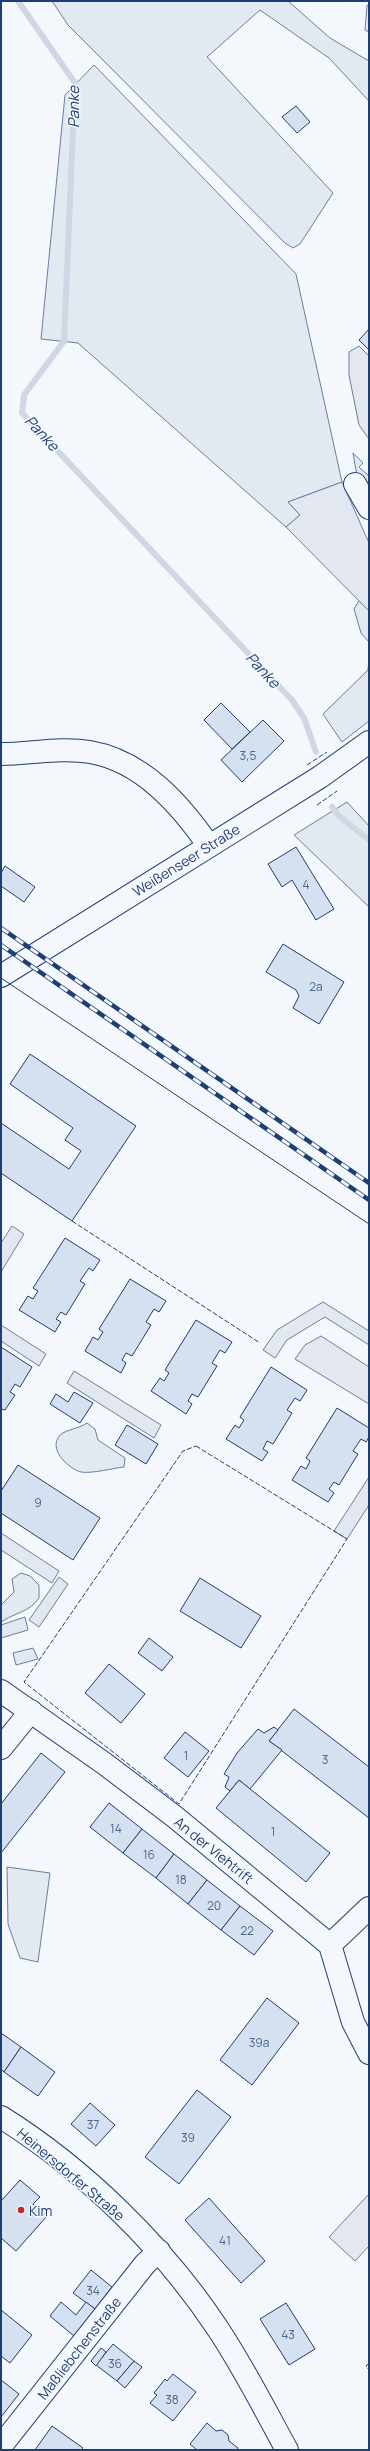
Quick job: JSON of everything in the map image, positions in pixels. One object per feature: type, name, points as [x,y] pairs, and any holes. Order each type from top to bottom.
[{"type":"street","points":[[355,484],[369,508]]},
{"type":"street","name":"Weißenseer Straße","points":[[1,976],[320,777],[369,742]]},
{"type":"street","points":[[1,754],[57,750],[90,752],[123,763],[150,779],[174,801],[209,846]]},
{"type":"street","name":"An der Viehtrift","points":[[1,1691],[105,1764],[175,1817],[330,1945]]},
{"type":"street","points":[[1,1748],[31,1712]]},
{"type":"street","points":[[369,1908],[330,1945],[353,2022],[369,2053]]},
{"type":"street","name":"Heinersdorfer Straße","points":[[1,2117],[60,2160],[100,2194],[159,2251],[218,2329],[287,2450]]},
{"type":"street","name":"Maßliebchenstraße","points":[[1,2446],[145,2264],[159,2251]]},
{"type":"shaded area","points":[[52,1],[288,1],[330,38],[369,61],[369,101],[329,58],[260,10],[207,57],[333,193],[300,244],[293,248],[285,243],[68,25]]},
{"type":"shaded area","points":[[367,5],[369,6],[369,32],[365,30]]},
{"type":"shaded area","points":[[94,65],[296,274],[342,482],[288,502],[300,515],[286,527],[78,343],[41,339],[65,95]]},
{"type":"shaded area","points":[[359,346],[369,356],[369,439],[359,425],[349,375],[349,352]]},
{"type":"shaded area","points":[[353,453],[363,463],[359,467],[369,476],[369,488],[357,476]]},
{"type":"shaded area","points":[[342,482],[369,543],[369,611],[286,527],[300,515],[288,502]]},
{"type":"shaded area","points":[[359,601],[369,611],[369,642],[361,633],[354,609]]},
{"type":"shaded area","points":[[369,657],[369,721],[342,742],[323,714],[368,670]]},
{"type":"shaded area","points":[[347,802],[369,826],[369,907],[294,835]]},
{"type":"shaded area","points":[[12,1226],[24,1234],[1,1272],[1,1243]]},
{"type":"shaded area","points":[[323,1302],[369,1331],[369,1345],[325,1317],[287,1340],[275,1358],[263,1350],[277,1330]]},
{"type":"shaded area","points":[[1,1325],[46,1354],[39,1366],[1,1341]]},
{"type":"shaded area","points":[[321,1336],[369,1367],[369,1404],[295,1359],[305,1345]]},
{"type":"shaded area","points":[[74,1371],[161,1425],[154,1438],[67,1383]]},
{"type":"shaded area","points":[[87,1423],[95,1429],[98,1440],[125,1458],[124,1467],[96,1472],[81,1472],[71,1467],[62,1459],[56,1443],[60,1435],[66,1431],[80,1427]]},
{"type":"shaded area","points":[[369,1477],[369,1505],[347,1539],[334,1531]]},
{"type":"shaded area","points":[[1,1533],[59,1571],[52,1583],[1,1550]]},
{"type":"shaded area","points":[[21,1573],[30,1576],[39,1585],[39,1598],[31,1606],[1,1622],[1,1605],[14,1592],[12,1579]]},
{"type":"shaded area","points":[[59,1577],[68,1584],[39,1627],[29,1620]]},
{"type":"shaded area","points":[[25,1617],[28,1630],[1,1638],[1,1625]]},
{"type":"shaded area","points":[[33,1648],[38,1659],[16,1665],[13,1653]]},
{"type":"shaded area","points":[[7,1867],[50,1873],[38,1962],[20,1958],[8,1924]]},
{"type":"shaded area","points":[[369,2194],[369,2246],[355,2261],[329,2237]]},
{"type":"building","points":[[296,106],[310,122],[297,133],[282,117]]},
{"type":"building","points":[[369,329],[369,350],[359,340]]},
{"type":"building","points":[[221,703],[250,732],[232,749],[204,720]]},
{"type":"building","points":[[263,720],[284,741],[242,782],[221,760]]},
{"type":"building","points":[[296,847],[334,909],[316,920],[292,880],[282,887],[268,864]]},
{"type":"building","points":[[5,866],[35,887],[24,902],[1,886],[1,873]]},
{"type":"building","points":[[283,944],[344,982],[319,1024],[293,1008],[299,996],[296,990],[266,972]]},
{"type":"building","points":[[30,1054],[136,1126],[72,1221],[1,1173],[1,1123],[69,1169],[81,1151],[65,1140],[73,1128],[10,1084]]},
{"type":"building","points":[[65,1238],[100,1260],[93,1271],[89,1268],[80,1281],[85,1284],[66,1315],[61,1312],[56,1319],[61,1322],[55,1332],[19,1310],[28,1296],[33,1299],[38,1291],[33,1288]]},
{"type":"building","points":[[130,1279],[166,1301],[159,1312],[154,1309],[146,1322],[151,1325],[132,1356],[126,1353],[122,1360],[126,1363],[121,1373],[85,1351],[93,1337],[98,1340],[103,1332],[99,1329]]},
{"type":"building","points":[[196,1320],[232,1342],[225,1353],[220,1350],[212,1363],[217,1366],[198,1397],[192,1394],[188,1401],[192,1404],[186,1414],[151,1391],[160,1378],[164,1381],[169,1373],[165,1370]]},
{"type":"building","points":[[1,1347],[32,1367],[20,1387],[15,1384],[10,1392],[15,1395],[5,1410],[1,1409]]},
{"type":"building","points":[[271,1367],[307,1390],[300,1401],[295,1398],[287,1410],[292,1413],[273,1444],[267,1441],[263,1449],[268,1452],[262,1461],[226,1439],[235,1425],[239,1428],[244,1420],[240,1417]]},
{"type":"building","points":[[74,1392],[93,1403],[80,1423],[50,1404],[56,1394],[68,1402]]},
{"type":"building","points":[[337,1408],[369,1428],[369,1437],[366,1442],[361,1439],[353,1451],[358,1454],[339,1485],[334,1482],[329,1489],[334,1493],[328,1502],[292,1480],[301,1466],[306,1469],[310,1461],[306,1458]]},
{"type":"building","points":[[127,1425],[158,1444],[146,1464],[115,1445]]},
{"type":"building","points":[[18,1465],[100,1518],[73,1560],[1,1513],[1,1491]]},
{"type":"building","points":[[200,1578],[261,1616],[241,1648],[180,1611]]},
{"type":"building","points":[[149,1638],[173,1657],[162,1671],[138,1653]]},
{"type":"building","points":[[109,1664],[145,1694],[121,1723],[85,1693]]},
{"type":"building","points":[[294,1709],[369,1767],[369,1818],[269,1741]]},
{"type":"building","points":[[274,1727],[278,1730],[269,1741],[282,1750],[250,1789],[239,1780],[230,1791],[225,1787],[229,1777],[224,1774],[237,1753],[258,1729],[264,1733]]},
{"type":"building","points":[[185,1732],[209,1751],[188,1777],[164,1758]]},
{"type":"building","points":[[41,1753],[65,1772],[1,1853],[1,1804]]},
{"type":"building","points":[[239,1780],[330,1853],[306,1882],[216,1808]]},
{"type":"building","points":[[109,1803],[142,1829],[123,1853],[90,1827]]},
{"type":"building","points":[[142,1829],[174,1854],[156,1878],[123,1853]]},
{"type":"building","points":[[174,1854],[207,1880],[188,1904],[156,1878]]},
{"type":"building","points":[[207,1880],[240,1906],[221,1930],[188,1904]]},
{"type":"building","points":[[240,1906],[273,1931],[254,1955],[221,1930]]},
{"type":"building","points":[[267,1998],[299,2023],[252,2085],[220,2060]]},
{"type":"building","points":[[1,2033],[21,2047],[4,2072],[1,2069]]},
{"type":"building","points":[[21,2047],[55,2072],[38,2096],[4,2072]]},
{"type":"building","points":[[197,2090],[231,2117],[179,2184],[145,2157]]},
{"type":"building","points":[[90,2103],[115,2125],[96,2146],[71,2124]]},
{"type":"building","name":"Kim","points":[[20,2180],[40,2197],[33,2204],[47,2216],[16,2251],[1,2238],[1,2201]]},
{"type":"building","points":[[209,2198],[265,2261],[241,2283],[185,2220]]},
{"type":"building","points":[[91,2270],[112,2287],[95,2309],[73,2293]]},
{"type":"building","points":[[61,2302],[76,2315],[86,2302],[95,2309],[74,2336],[50,2316]]},
{"type":"building","points":[[286,2303],[315,2349],[289,2365],[260,2319]]},
{"type":"building","points":[[1,2310],[32,2335],[10,2363],[1,2356]]},
{"type":"building","points":[[113,2344],[134,2361],[117,2381],[96,2365]]},
{"type":"building","points":[[101,2348],[106,2352],[96,2366],[91,2361]]},
{"type":"building","points":[[134,2361],[142,2367],[125,2388],[117,2381]]},
{"type":"building","points":[[173,2374],[196,2392],[173,2421],[150,2403],[157,2395],[154,2393],[165,2379],[167,2381]]},
{"type":"building","points":[[1,2380],[19,2394],[1,2417]]},
{"type":"building","points":[[207,2423],[216,2431],[222,2430],[228,2435],[229,2441],[238,2448],[237,2450],[197,2450],[190,2444]]},
{"type":"building","points":[[52,2426],[83,2448],[81,2450],[35,2450]]},
{"type":"waterway","name":"Panke","points":[[18,1],[75,83],[64,341],[24,395],[22,413],[292,700],[304,718],[316,752]]},
{"type":"waterway","name":"Panke","points":[[332,807],[339,816],[369,840]]},
{"type":"tram line","points":[[1,978],[369,1224]]},
{"type":"railway","points":[[1,928],[369,1183]]},
{"type":"railway","points":[[1,945],[369,1200]]},
{"type":"fence","points":[[307,765],[327,752]]},
{"type":"fence","points":[[317,805],[337,791]]},
{"type":"fence","points":[[72,1221],[260,1343]]},
{"type":"fence","points":[[196,1446],[347,1539],[179,1804],[24,1682],[183,1451],[196,1446]]},
{"type":"fence","points":[[369,2363],[366,2366],[369,2370]]},
{"type":"place","name":"Kim","points":[[21,2210]]}]
